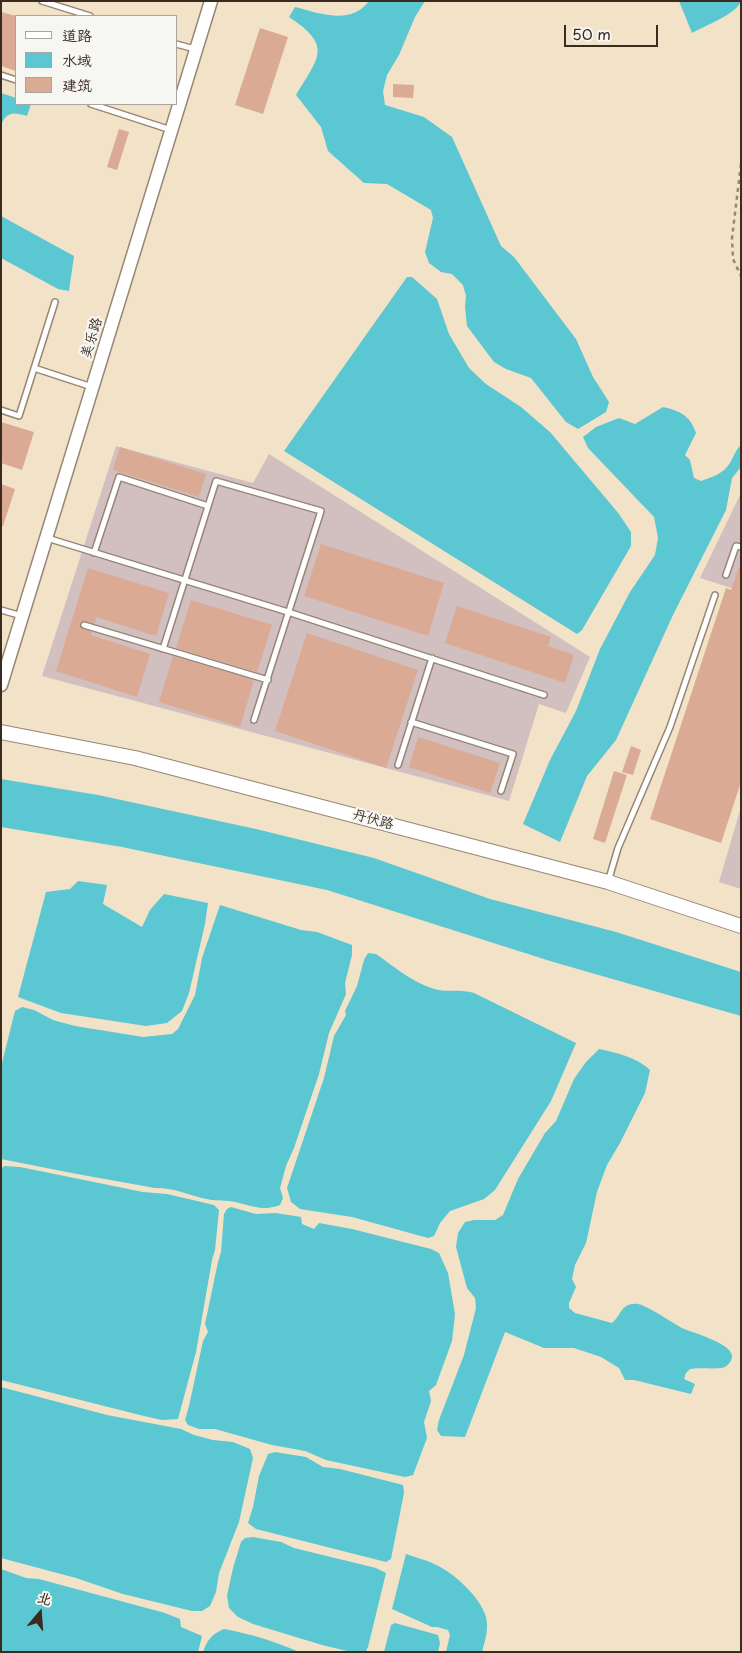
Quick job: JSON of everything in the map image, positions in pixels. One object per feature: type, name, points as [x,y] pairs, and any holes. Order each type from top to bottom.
[{"type":"main road","name":"丹伏路","points":[[1,732],[135,758],[608,882],[741,926]]},
{"type":"street","name":"美乐路","points":[[1,684],[211,1]]},
{"type":"lane","points":[[42,1],[87,15]]},
{"type":"lane","points":[[178,45],[196,50]]},
{"type":"lane","points":[[1,75],[15,80]]},
{"type":"lane","points":[[94,105],[171,130]]},
{"type":"lane","points":[[1,410],[19,416],[55,302]]},
{"type":"lane","points":[[34,368],[92,387]]},
{"type":"lane","points":[[94,553],[119,477],[208,506]]},
{"type":"lane","points":[[163,649],[216,481],[321,511],[254,720]]},
{"type":"lane","points":[[46,538],[288,612],[544,695]]},
{"type":"lane","points":[[726,574],[736,546],[741,547]]},
{"type":"lane","points":[[608,882],[618,848],[670,727],[715,595]]},
{"type":"lane","points":[[1,610],[22,616]]},
{"type":"lane","points":[[84,625],[268,680]]},
{"type":"lane","points":[[398,765],[432,658]]},
{"type":"lane","points":[[411,722],[513,754],[501,791]]},
{"type":"path","points":[[741,164],[732,238],[733,259],[741,276]]},
{"type":"shaded area","points":[[116,446],[253,483],[269,454],[590,657],[566,713],[539,704],[509,801],[42,676]]},
{"type":"shaded area","points":[[741,493],[741,591],[700,578]]},
{"type":"shaded area","points":[[741,807],[741,889],[719,882]]},
{"type":"water","points":[[369,1],[425,1],[415,17],[399,55],[387,75],[383,91],[385,105],[424,117],[452,137],[501,246],[514,257],[576,339],[593,377],[609,402],[606,412],[578,429],[566,422],[531,378],[506,369],[494,362],[467,326],[466,296],[463,285],[452,274],[441,272],[429,263],[425,252],[433,218],[431,210],[387,184],[364,183],[328,151],[321,127],[296,95],[311,71],[318,53],[317,44],[312,36],[289,17],[295,7],[334,16],[353,13],[362,9]]},
{"type":"water","points":[[679,1],[741,1],[727,15],[692,33]]},
{"type":"water","points":[[1,93],[15,98],[15,105],[31,105],[27,116],[18,114],[8,115],[1,125]]},
{"type":"water","points":[[1,216],[74,256],[69,291],[58,289],[1,258]]},
{"type":"water","points":[[407,277],[412,277],[437,299],[449,334],[469,368],[486,384],[521,407],[550,432],[619,514],[631,532],[631,546],[582,630],[577,634],[284,451]]},
{"type":"water","points":[[663,407],[684,415],[694,427],[696,433],[685,455],[690,460],[694,478],[701,481],[721,472],[730,463],[741,445],[741,467],[732,478],[726,510],[673,615],[616,740],[587,776],[560,842],[523,824],[550,760],[576,711],[600,649],[630,592],[655,555],[658,538],[654,517],[588,448],[583,437],[596,427],[619,418],[635,424]]},
{"type":"water","points":[[1,779],[98,795],[256,829],[374,858],[490,899],[616,932],[741,972],[741,1016],[550,961],[327,890],[122,847],[1,827]]},
{"type":"water","points":[[78,881],[107,885],[103,904],[142,927],[150,910],[164,894],[208,903],[189,993],[182,1011],[167,1023],[146,1026],[61,1013],[18,997],[46,892],[70,889]]},
{"type":"water","points":[[220,905],[301,930],[317,932],[352,945],[352,955],[345,983],[346,994],[329,1033],[319,1074],[286,1166],[280,1188],[283,1198],[280,1205],[260,1208],[232,1201],[205,1199],[170,1189],[155,1188],[1,1159],[1,1067],[15,1011],[22,1007],[34,1010],[53,1020],[75,1026],[143,1037],[172,1034],[178,1029],[195,995],[202,958]]},
{"type":"water","points":[[368,953],[376,954],[406,975],[430,988],[474,993],[576,1043],[551,1101],[495,1190],[484,1199],[450,1211],[440,1223],[434,1236],[428,1238],[352,1217],[300,1209],[291,1202],[287,1188],[324,1078],[334,1036],[346,1015],[345,1011],[357,986],[364,960]]},
{"type":"water","points":[[599,1049],[633,1059],[650,1070],[645,1093],[607,1165],[597,1192],[586,1243],[575,1265],[572,1279],[576,1287],[569,1303],[569,1308],[575,1313],[612,1323],[628,1305],[642,1305],[682,1328],[727,1348],[731,1353],[732,1359],[722,1368],[690,1369],[684,1379],[695,1384],[691,1394],[634,1380],[625,1380],[619,1368],[601,1357],[574,1348],[544,1348],[505,1332],[465,1437],[441,1436],[437,1430],[439,1420],[464,1355],[476,1308],[475,1298],[467,1288],[456,1247],[458,1233],[465,1222],[495,1220],[503,1215],[518,1179],[545,1133],[556,1121],[574,1079],[586,1062]]},
{"type":"water","points":[[4,1166],[20,1167],[143,1192],[167,1194],[214,1205],[219,1210],[215,1250],[196,1352],[178,1419],[162,1420],[1,1380],[1,1169]]},
{"type":"water","points":[[231,1207],[256,1214],[276,1213],[301,1217],[302,1224],[314,1229],[319,1223],[352,1229],[431,1249],[439,1253],[448,1273],[455,1314],[452,1341],[436,1385],[429,1391],[431,1401],[424,1422],[427,1438],[413,1475],[405,1477],[326,1460],[305,1451],[272,1445],[215,1429],[199,1429],[188,1425],[185,1420],[203,1341],[208,1332],[205,1324],[221,1252],[224,1214]]},
{"type":"water","points":[[1,1387],[107,1415],[181,1429],[194,1435],[213,1440],[233,1442],[250,1449],[253,1458],[239,1522],[219,1573],[216,1592],[210,1606],[202,1611],[192,1611],[123,1594],[76,1578],[1,1558]]},
{"type":"water","points":[[275,1452],[306,1457],[323,1467],[340,1469],[403,1485],[404,1493],[391,1559],[386,1562],[256,1529],[248,1523],[259,1476],[268,1454]]},
{"type":"water","points":[[253,1537],[281,1542],[294,1548],[376,1568],[386,1573],[366,1651],[351,1652],[253,1624],[238,1617],[229,1608],[227,1596],[241,1542],[245,1538]]},
{"type":"water","points":[[406,1554],[440,1567],[456,1578],[472,1593],[483,1609],[487,1622],[482,1652],[446,1652],[450,1635],[448,1630],[432,1627],[392,1609]]},
{"type":"water","points":[[1,1569],[26,1578],[39,1579],[165,1613],[180,1619],[181,1627],[202,1636],[198,1652],[1,1652]]},
{"type":"water","points":[[395,1623],[438,1635],[440,1643],[438,1652],[384,1652],[391,1625]]},
{"type":"water","points":[[224,1629],[262,1638],[299,1652],[203,1652],[210,1638]]},
{"type":"building","points":[[1,12],[15,16],[15,71],[1,66]]},
{"type":"building","points":[[260,28],[288,37],[263,114],[235,105]]},
{"type":"building","points":[[393,84],[414,85],[413,98],[393,97]]},
{"type":"building","points":[[119,129],[129,132],[117,170],[107,167]]},
{"type":"building","points":[[1,422],[34,432],[22,470],[1,463]]},
{"type":"building","points":[[120,447],[206,474],[199,497],[113,470]]},
{"type":"building","points":[[1,484],[15,489],[3,526],[1,526]]},
{"type":"building","points":[[321,544],[444,583],[428,636],[304,596]]},
{"type":"building","points":[[739,567],[741,568],[741,782],[721,843],[650,819],[726,588],[731,590]]},
{"type":"building","points":[[88,568],[169,593],[156,636],[96,617],[95,624],[83,621],[80,623],[81,628],[92,632],[91,635],[150,654],[137,697],[56,671]]},
{"type":"building","points":[[191,600],[272,625],[257,672],[176,648]]},
{"type":"building","points":[[457,606],[551,637],[548,646],[574,655],[565,683],[445,643]]},
{"type":"building","points":[[307,633],[418,670],[386,768],[275,731]]},
{"type":"building","points":[[173,656],[254,680],[240,727],[159,702]]},
{"type":"building","points":[[418,737],[500,763],[490,793],[409,767]]},
{"type":"building","points":[[631,746],[641,750],[633,775],[622,772]]},
{"type":"building","points":[[614,771],[627,775],[605,843],[593,839]]}]
